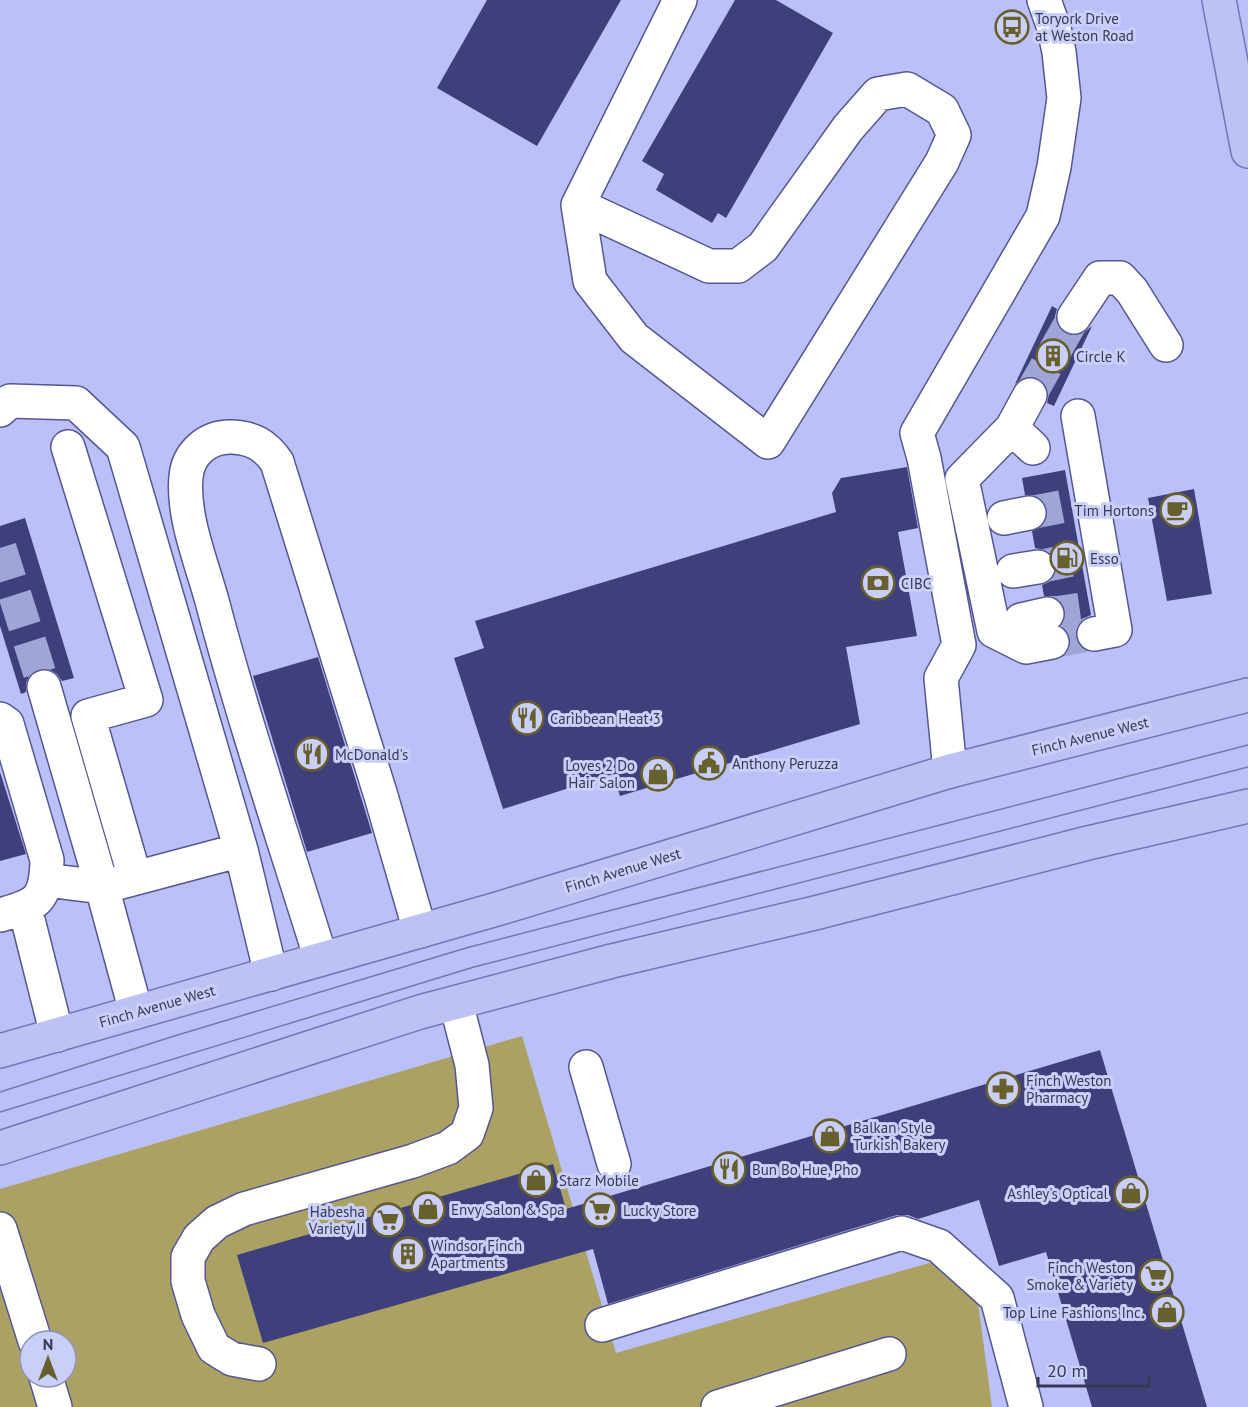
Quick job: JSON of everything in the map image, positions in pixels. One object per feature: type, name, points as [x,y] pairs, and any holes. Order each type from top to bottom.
[{"type":"main road","points":[[1219,0],[1248,151]]},
{"type":"main road","name":"Finch Avenue West","points":[[0,1051],[420,931],[950,771],[1248,695]]},
{"type":"main road","points":[[0,1148],[456,1002],[1088,843],[1248,806]]},
{"type":"lane","points":[[578,205],[709,266],[738,266],[763,247],[848,128],[878,93],[907,89],[942,110],[954,135],[942,162],[768,442],[634,338],[590,281],[578,205],[680,0]]},
{"type":"lane","points":[[950,771],[941,678],[959,645],[924,459],[917,433],[1043,216],[1054,167],[1064,98],[1059,52],[1054,28],[1044,0]]},
{"type":"lane","points":[[1074,317],[1100,278],[1120,278],[1132,291],[1166,345]]},
{"type":"lane","points":[[1030,395],[1022,438],[962,479],[994,631],[1036,631]]},
{"type":"lane","points":[[0,410],[10,401],[76,403],[123,447],[241,850],[272,974]]},
{"type":"lane","points":[[1078,416],[1082,503],[1098,616]]},
{"type":"lane","points":[[321,959],[230,667],[188,513],[186,477],[191,457],[204,444],[225,437],[245,438],[257,442],[268,449],[277,462],[381,796],[420,931]]},
{"type":"lane","points":[[68,447],[146,700],[88,716],[135,878]]},
{"type":"lane","points":[[44,687],[136,1012]]},
{"type":"lane","points":[[0,719],[7,724],[47,860],[46,880],[39,898],[13,912],[57,1035]]},
{"type":"lane","points":[[46,880],[102,887],[241,850]]},
{"type":"lane","points":[[259,1364],[232,1359],[214,1348],[198,1315],[188,1281],[188,1257],[199,1238],[218,1222],[244,1209],[413,1161],[448,1148],[467,1134],[476,1108],[472,1065],[456,1002]]},
{"type":"lane","points":[[586,1066],[614,1164]]},
{"type":"lane","points":[[0,1229],[30,1329]]},
{"type":"lane","points":[[603,1325],[902,1233],[939,1246],[997,1298],[1026,1407]]},
{"type":"lane","points":[[718,1407],[889,1354]]},
{"type":"lane","points":[[50,1389],[55,1407]]},
{"type":"shaded area","points":[[522,1036],[616,1353],[971,1251],[992,1407],[0,1407],[0,1189]]},
{"type":"building","points":[[487,0],[621,0],[537,146],[437,88]]},
{"type":"building","points":[[735,0],[776,0],[833,33],[726,218],[718,213],[712,223],[656,190],[664,174],[642,161]]},
{"type":"building","name":"Circle K","points":[[1052,306],[1057,309],[1055,316],[1057,325],[1064,333],[1073,336],[1082,334],[1092,326],[1054,406],[1047,403],[1049,394],[1046,386],[1039,379],[1029,376],[1015,384]]},
{"type":"building","points":[[907,467],[918,528],[898,532],[917,636],[846,647],[860,724],[620,796],[613,774],[503,809],[454,658],[484,648],[475,621],[836,512],[832,493],[841,478]]},
{"type":"building","points":[[1065,470],[1091,615],[1082,619],[1077,627],[1076,637],[1079,645],[1070,647],[1070,638],[1061,626],[1065,619],[1065,609],[1053,596],[1044,596],[1042,585],[1049,582],[1055,574],[1056,563],[1053,556],[1045,550],[1035,548],[1032,531],[1041,527],[1047,520],[1047,509],[1036,495],[1025,495],[1022,478]]},
{"type":"building","points":[[1194,489],[1212,594],[1167,601],[1148,498]]},
{"type":"building","points":[[25,518],[74,678],[62,681],[49,669],[38,669],[30,674],[26,683],[26,692],[21,694],[0,626],[0,526]]},
{"type":"building","name":"McDonald's","points":[[318,657],[372,833],[307,852],[253,676]]},
{"type":"building","points":[[0,772],[26,854],[0,861]]},
{"type":"building","points":[[1100,1050],[1207,1407],[1092,1407],[1046,1252],[999,1266],[979,1200],[918,1219],[908,1215],[897,1215],[608,1304],[593,1249],[263,1343],[237,1255],[553,1164],[566,1209]]},
{"type":"tunnel","points":[[1030,395],[1074,317]]},
{"type":"tunnel","points":[[1029,513],[1071,505]]},
{"type":"tunnel","points":[[0,548],[44,687]]},
{"type":"tunnel","points":[[1038,567],[1081,558]]},
{"type":"tunnel","points":[[1047,614],[1090,608]]},
{"type":"tunnel","points":[[1052,642],[1094,634]]},
{"type":"tram line","points":[[0,1092],[171,1037],[466,948],[1248,745]]},
{"type":"tram line","points":[[0,1112],[474,967],[1248,767]]},
{"type":"place","name":"Toryork Drive at Weston Road","points":[[1012,27]]},
{"type":"place","name":"Circle K","points":[[1053,356]]},
{"type":"place","name":"Tim Hortons","points":[[1177,510]]},
{"type":"place","name":"Esso","points":[[1067,558]]},
{"type":"place","name":"CIBC","points":[[878,583]]},
{"type":"place","name":"Caribbean Heat 3","points":[[527,718]]},
{"type":"place","name":"McDonald's","points":[[312,754]]},
{"type":"place","name":"Anthony Peruzza","points":[[709,763]]},
{"type":"place","name":"Loves 2 Do Hair Salon","points":[[658,774]]},
{"type":"place","name":"Finch Weston Pharmacy","points":[[1003,1089]]},
{"type":"place","name":"Balkan Style Turkish Bakery","points":[[830,1136]]},
{"type":"place","name":"Bun Bo Hue, Pho","points":[[729,1169]]},
{"type":"place","name":"Starz Mobile","points":[[536,1180]]},
{"type":"place","name":"Ashley's Optical","points":[[1131,1193]]},
{"type":"place","name":"Envy Salon & Spa","points":[[428,1209]]},
{"type":"place","name":"Lucky Store","points":[[600,1210]]},
{"type":"place","name":"Habesha Variety II","points":[[388,1220]]},
{"type":"place","name":"Windsor Finch Apartments","points":[[408,1254]]},
{"type":"place","name":"Finch Weston Smoke & Variety","points":[[1156,1276]]},
{"type":"place","name":"Top Line Fashions Inc.","points":[[1167,1312]]}]
